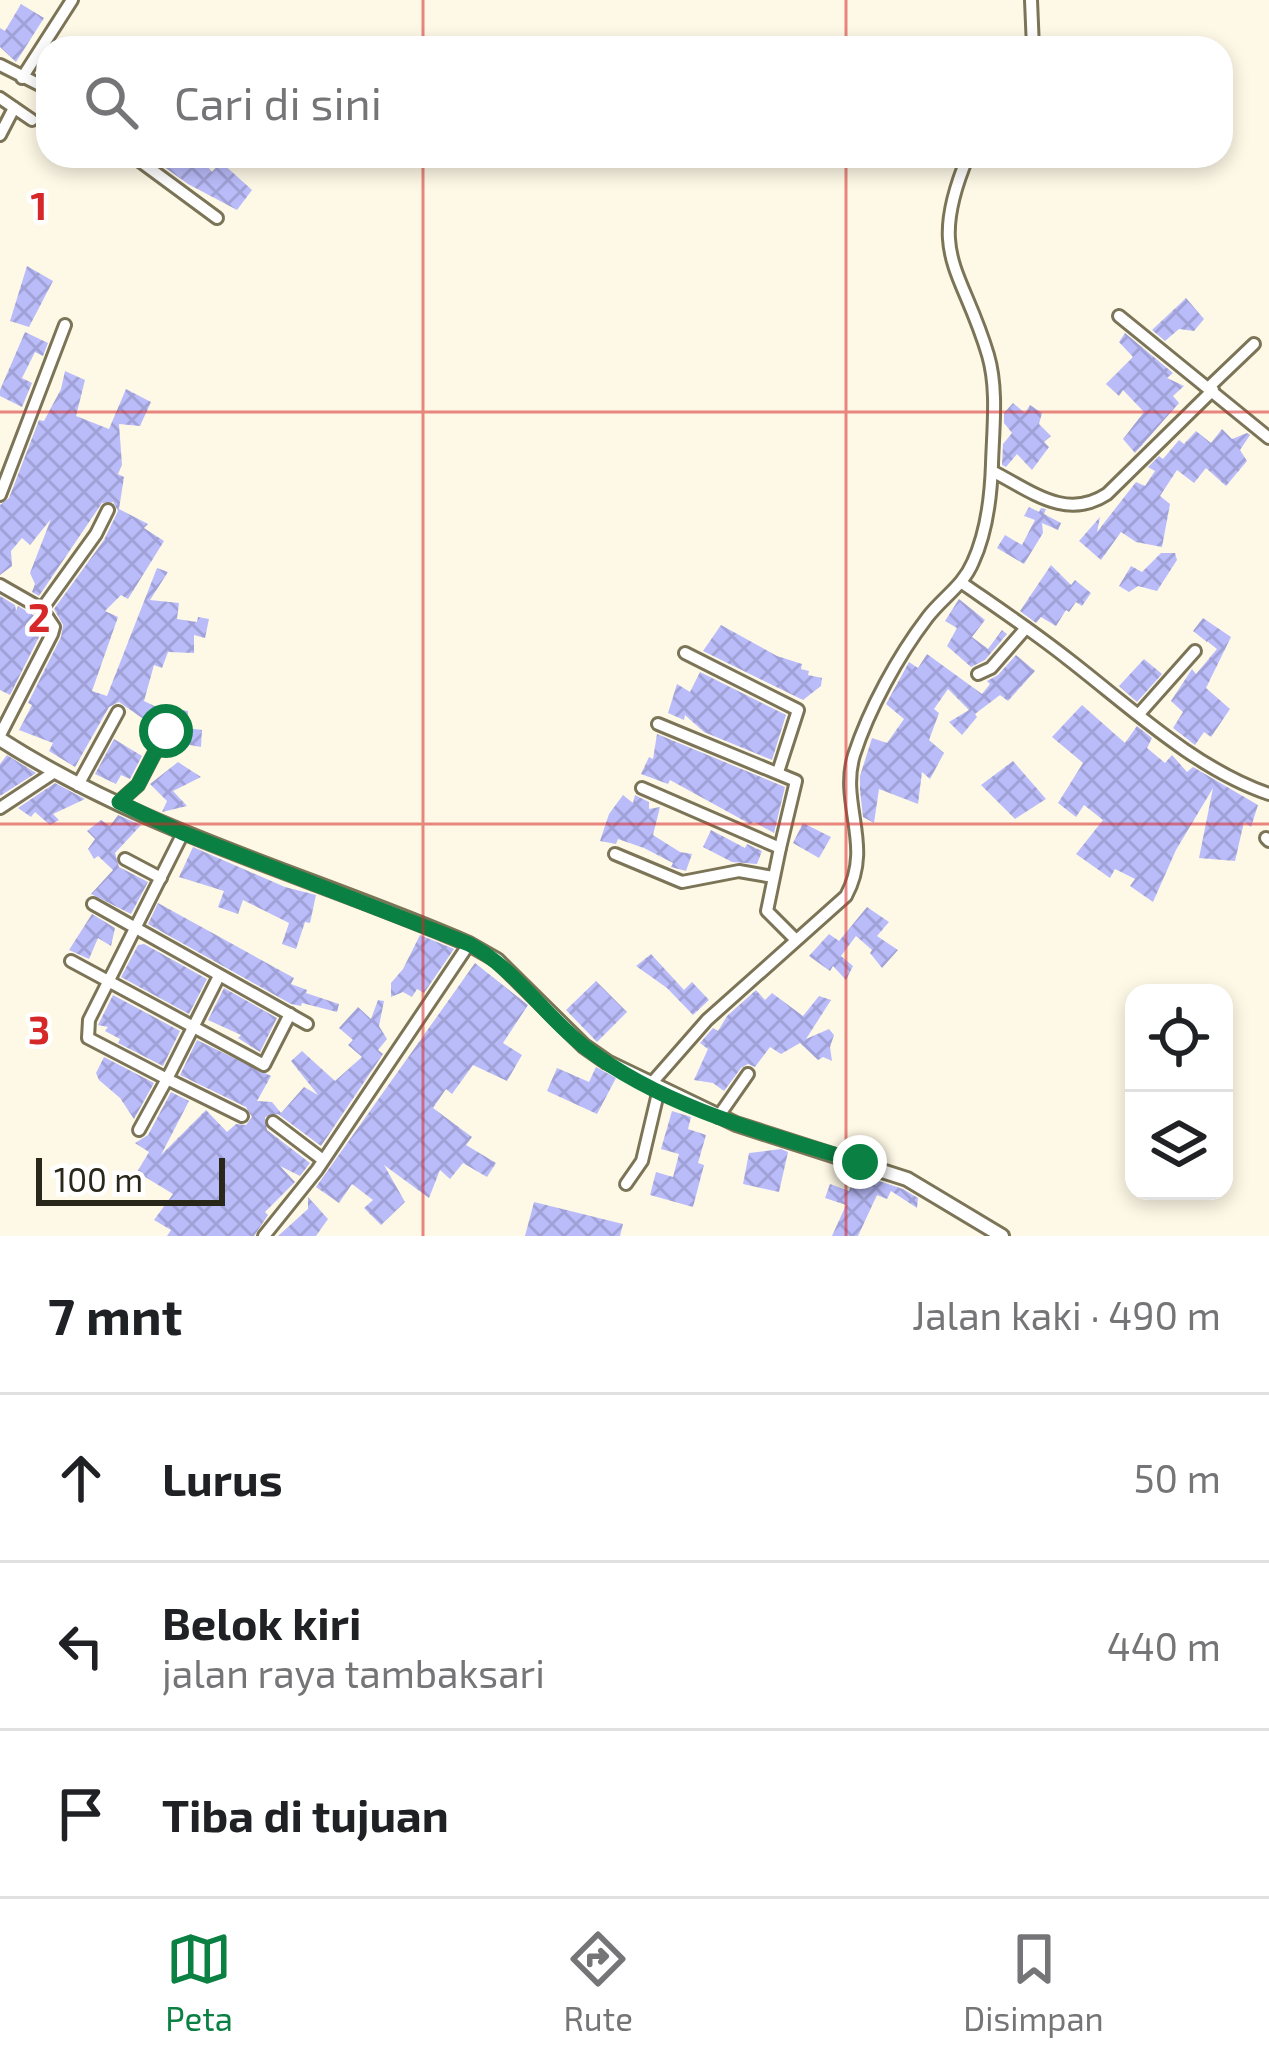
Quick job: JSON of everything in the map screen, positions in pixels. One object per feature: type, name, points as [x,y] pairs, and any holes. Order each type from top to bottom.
[{"type":"street","points":[[48,36],[71,0]]},
{"type":"street","points":[[1031,0],[1032,36]]},
{"type":"street","points":[[22,78],[36,56]]},
{"type":"street","points":[[0,65],[36,84]]},
{"type":"street","points":[[0,98],[32,120]]},
{"type":"street","points":[[0,135],[14,108]]},
{"type":"street","points":[[150,168],[218,218]]},
{"type":"street","points":[[626,1184],[642,1161],[654,1087],[707,1021],[831,912],[854,882],[860,850],[852,760],[902,657],[927,618],[962,583],[978,549],[992,471],[989,360],[946,239],[965,168]]},
{"type":"street","points":[[1120,316],[1269,438]]},
{"type":"street","points":[[2,486],[65,325]]},
{"type":"street","points":[[992,471],[1066,506],[1092,503],[1107,494],[1254,344]]},
{"type":"street","points":[[41,609],[108,510]]},
{"type":"street","points":[[962,583],[1206,761],[1269,794]]},
{"type":"street","points":[[0,585],[41,609],[54,626],[0,737],[53,773],[183,833],[469,944],[516,976],[584,1046],[654,1087],[718,1117],[908,1179],[1002,1236]]},
{"type":"street","points":[[978,674],[991,668],[1026,628]]},
{"type":"street","points":[[1139,714],[1195,651]]},
{"type":"street","points":[[685,653],[798,710],[778,772]]},
{"type":"street","points":[[79,785],[118,712]]},
{"type":"street","points":[[658,724],[778,772],[797,785],[767,911],[795,939]]},
{"type":"street","points":[[119,802],[138,785],[166,731]]},
{"type":"street","points":[[0,808],[53,773]]},
{"type":"street","points":[[642,788],[780,848]]},
{"type":"street","points":[[183,833],[89,1020],[88,1038],[242,1116]]},
{"type":"street","points":[[615,854],[682,882],[740,871],[773,877]]},
{"type":"street","points":[[125,859],[161,878]]},
{"type":"street","points":[[93,904],[307,1024]]},
{"type":"street","points":[[264,1236],[323,1160],[469,944]]},
{"type":"street","points":[[71,961],[264,1065],[290,1014]]},
{"type":"street","points":[[139,1130],[219,976]]},
{"type":"street","points":[[718,1117],[748,1074]]},
{"type":"street","points":[[273,1122],[323,1160]]},
{"type":"building","points":[[21,4],[44,18],[16,62],[0,47],[0,28],[5,31]]},
{"type":"building","points":[[166,168],[209,168],[212,172],[228,168],[252,190],[237,210]]},
{"type":"building","points":[[27,266],[53,281],[29,327],[10,321]]},
{"type":"building","points":[[1186,298],[1204,319],[1194,331],[1179,329],[1165,341],[1152,330]]},
{"type":"building","points":[[25,332],[48,343],[43,356],[35,352],[22,378],[32,383],[22,407],[0,396],[0,390]]},
{"type":"building","points":[[1125,333],[1173,373],[1167,378],[1184,386],[1173,396],[1179,403],[1135,453],[1123,439],[1144,412],[1123,390],[1119,396],[1106,384],[1133,357],[1119,342]]},
{"type":"building","points":[[65,371],[85,380],[76,416],[109,429],[126,389],[151,402],[140,426],[119,424],[122,465],[118,474],[124,477],[119,509],[148,524],[144,528],[164,541],[128,599],[121,595],[105,611],[118,617],[92,691],[107,696],[157,568],[168,572],[150,600],[179,603],[177,619],[209,619],[205,638],[194,635],[194,653],[168,652],[162,668],[154,665],[144,701],[177,717],[177,709],[188,711],[187,728],[202,730],[201,747],[179,743],[171,723],[159,725],[119,702],[109,707],[75,767],[49,751],[53,743],[19,730],[61,637],[63,625],[54,609],[104,540],[118,511],[113,502],[102,503],[39,596],[32,592],[35,584],[30,573],[51,519],[30,545],[22,538],[11,551],[12,566],[0,575],[0,505],[9,498],[39,420],[44,421],[61,389]]},
{"type":"building","points":[[1013,403],[1025,413],[1030,405],[1042,413],[1039,424],[1051,436],[1044,442],[1049,447],[1032,470],[1017,454],[1006,467],[1002,465],[1003,444],[1012,433],[1004,423],[1004,413]]},
{"type":"building","points":[[1222,429],[1232,439],[1250,435],[1240,450],[1247,461],[1226,486],[1206,468],[1194,483],[1177,470],[1160,496],[1170,504],[1162,547],[1136,542],[1121,532],[1101,560],[1079,541],[1100,517],[1097,532],[1136,482],[1145,486],[1155,471],[1148,467],[1159,456],[1163,459],[1179,440],[1184,444],[1196,431],[1211,443]]},
{"type":"building","points":[[1029,507],[1039,512],[1046,509],[1044,514],[1061,523],[1058,530],[1042,523],[1043,533],[1024,564],[997,548],[1005,535],[1022,545],[1035,520],[1024,516]]},
{"type":"building","points":[[1161,553],[1175,553],[1177,560],[1157,591],[1138,586],[1129,592],[1119,586],[1131,566],[1142,572]]},
{"type":"building","points":[[1051,565],[1071,585],[1075,580],[1091,593],[1082,606],[1076,602],[1066,610],[1056,626],[1041,617],[1036,623],[1020,611]]},
{"type":"building","points":[[0,596],[15,605],[16,611],[18,606],[35,616],[43,629],[10,695],[0,690]]},
{"type":"building","points":[[959,599],[985,620],[972,637],[988,649],[1002,630],[1007,634],[985,660],[971,667],[947,646],[957,628],[945,621]]},
{"type":"building","points":[[1203,618],[1231,637],[1206,688],[1230,709],[1211,737],[1204,732],[1195,745],[1173,728],[1183,712],[1171,701],[1192,669],[1196,674],[1217,649],[1210,639],[1207,642],[1193,631]]},
{"type":"building","points":[[721,625],[777,656],[802,664],[808,675],[822,678],[821,686],[803,700],[703,651]]},
{"type":"building","points":[[927,654],[982,694],[990,684],[987,681],[1016,655],[1035,671],[1008,701],[1000,695],[975,714],[962,735],[949,722],[969,710],[948,689],[934,709],[939,713],[929,740],[944,753],[930,779],[922,772],[918,804],[879,789],[874,823],[863,817],[860,776],[872,738],[887,743],[904,719],[886,704],[909,662],[918,668]]},
{"type":"building","points":[[1144,659],[1162,674],[1137,702],[1119,686]]},
{"type":"building","points":[[700,672],[786,715],[772,760],[704,732],[685,715],[684,720],[668,713],[677,684],[690,692]]},
{"type":"building","points":[[1082,705],[1125,743],[1137,726],[1152,738],[1147,748],[1165,763],[1172,755],[1187,772],[1193,767],[1258,805],[1251,827],[1244,822],[1235,861],[1199,858],[1213,788],[1176,850],[1153,902],[1130,886],[1135,879],[1115,869],[1110,878],[1076,854],[1103,820],[1084,805],[1076,817],[1058,803],[1083,763],[1052,737]]},
{"type":"building","points":[[657,734],[785,787],[774,833],[670,780],[668,784],[641,774],[649,757],[653,759]]},
{"type":"building","points":[[114,739],[142,756],[130,779],[121,775],[116,784],[95,774]]},
{"type":"building","points":[[7,755],[36,773],[0,796],[0,764]]},
{"type":"building","points":[[1013,761],[1046,799],[1015,819],[981,785]]},
{"type":"building","points":[[178,762],[201,777],[173,791],[187,806],[162,812],[167,801],[150,784]]},
{"type":"building","points":[[55,783],[85,799],[53,814],[59,820],[50,825],[35,812],[31,817],[18,808]]},
{"type":"building","points":[[623,795],[633,803],[635,795],[649,802],[649,809],[660,807],[653,835],[692,854],[686,871],[671,867],[673,863],[644,848],[618,839],[616,844],[600,841],[609,814]]},
{"type":"building","points":[[118,815],[141,825],[115,853],[119,867],[148,882],[131,914],[91,894],[113,870],[98,856],[94,859],[88,849],[95,839],[87,831],[101,820],[110,826]]},
{"type":"building","points":[[803,823],[831,837],[819,858],[793,843]]},
{"type":"building","points":[[711,830],[745,848],[747,844],[762,851],[757,864],[732,862],[703,847]]},
{"type":"building","points":[[193,847],[285,887],[316,895],[310,923],[305,922],[296,949],[282,944],[289,923],[243,900],[238,914],[218,907],[224,891],[179,877]]},
{"type":"building","points":[[158,903],[294,978],[291,984],[306,993],[339,1004],[337,1012],[291,1004],[148,924]]},
{"type":"building","points":[[867,907],[889,922],[877,936],[898,950],[882,968],[856,936],[841,956],[853,966],[846,980],[833,966],[830,971],[809,956],[829,934],[839,941]]},
{"type":"building","points":[[92,914],[115,928],[111,946],[98,938],[89,959],[69,950]]},
{"type":"building","points":[[420,935],[454,949],[424,993],[417,989],[412,997],[403,992],[391,997],[391,983]]},
{"type":"building","points":[[138,945],[207,979],[189,1014],[121,977]]},
{"type":"building","points":[[651,954],[684,990],[692,982],[709,1000],[693,1015],[636,966]]},
{"type":"building","points":[[475,963],[528,1005],[503,1043],[522,1055],[507,1081],[473,1065],[452,1094],[446,1089],[433,1108],[472,1137],[466,1145],[496,1163],[487,1177],[463,1163],[450,1179],[440,1170],[429,1198],[384,1165],[405,1202],[381,1225],[364,1208],[373,1200],[352,1184],[339,1203],[316,1187]]},
{"type":"building","points":[[596,981],[627,1012],[597,1042],[566,1010]]},
{"type":"building","points":[[224,988],[277,1018],[260,1052],[238,1038],[241,1035],[208,1020]]},
{"type":"building","points":[[756,990],[765,1000],[772,993],[803,1016],[819,996],[831,1000],[806,1039],[829,1029],[834,1035],[832,1061],[818,1060],[800,1043],[781,1054],[770,1047],[755,1067],[741,1068],[724,1091],[713,1083],[694,1080],[708,1049],[700,1043],[713,1028],[718,1031]]},
{"type":"building","points":[[113,995],[180,1031],[163,1066],[118,1043],[120,1039],[105,1031],[108,1027],[98,1025]]},
{"type":"building","points":[[378,1000],[384,1001],[379,1026],[387,1039],[378,1050],[383,1054],[321,1146],[278,1114],[265,1117],[267,1130],[310,1163],[300,1176],[280,1166],[295,1182],[265,1212],[268,1215],[254,1236],[167,1236],[171,1230],[154,1220],[173,1194],[137,1172],[149,1152],[135,1143],[148,1135],[171,1092],[189,1101],[161,1155],[206,1110],[227,1132],[236,1124],[246,1125],[252,1117],[246,1107],[180,1075],[197,1040],[271,1076],[257,1101],[272,1102],[281,1113],[304,1087],[318,1095],[291,1061],[302,1051],[335,1081],[362,1057],[339,1028],[358,1007],[371,1019]]},
{"type":"building","points":[[104,1057],[154,1083],[134,1119],[120,1098],[99,1080],[96,1073]]},
{"type":"building","points":[[596,1067],[616,1078],[597,1114],[547,1091],[557,1068],[589,1082]]},
{"type":"building","points":[[672,1111],[691,1117],[688,1129],[706,1135],[693,1207],[650,1195],[656,1172],[673,1177],[679,1154],[661,1149]]},
{"type":"building","points":[[788,1152],[779,1192],[743,1184],[749,1153]]},
{"type":"building","points":[[855,1173],[903,1189],[918,1198],[917,1208],[891,1191],[887,1199],[877,1195],[858,1236],[832,1236],[846,1205],[825,1198],[830,1184],[849,1191]]},
{"type":"building","points":[[308,1197],[328,1219],[316,1236],[278,1236],[308,1209]]},
{"type":"building","points":[[534,1202],[623,1224],[620,1236],[525,1236]]},
{"type":"route","points":[[166,731],[138,785],[119,802],[183,833],[469,944],[516,976],[584,1046],[607,1062],[736,1124],[860,1162]]}]
